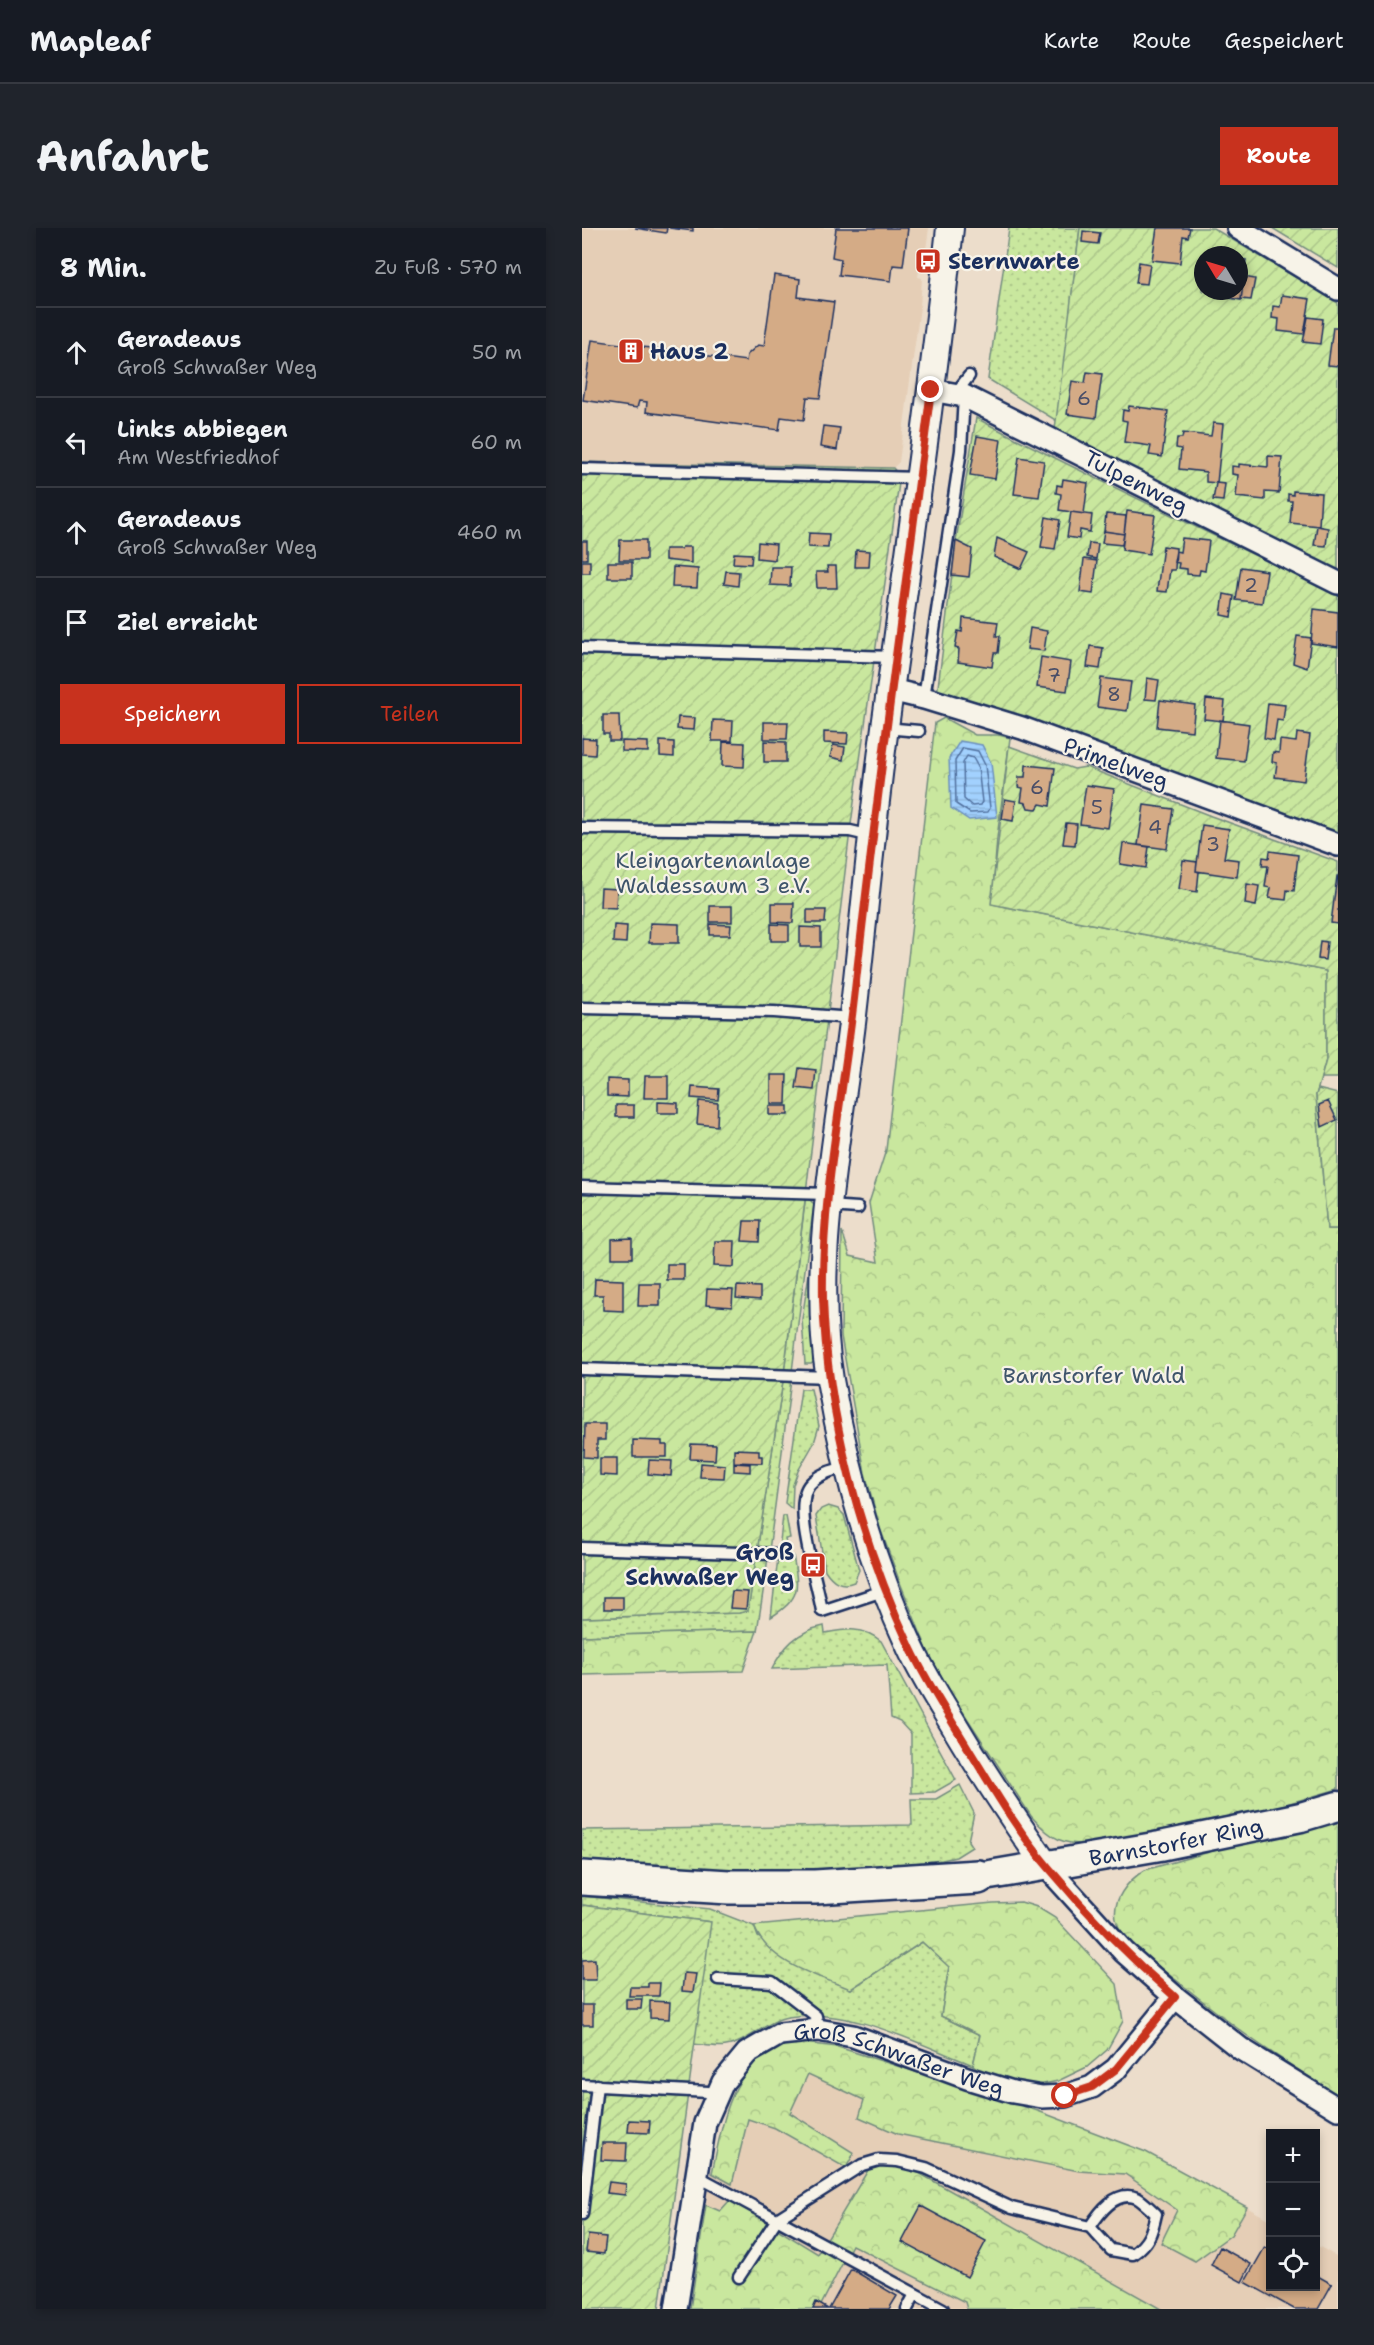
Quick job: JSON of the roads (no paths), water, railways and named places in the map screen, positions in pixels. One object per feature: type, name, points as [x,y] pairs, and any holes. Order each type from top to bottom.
[{"type":"highway","points":[[582,1878],[740,1887],[826,1886],[978,1877]]},
{"type":"main road","name":"Barnstorfer Ring","points":[[978,1877],[1160,1846],[1301,1817],[1338,1806]]},
{"type":"street","points":[[950,228],[950,393],[919,478],[885,728],[852,1018],[828,1200],[823,1294],[830,1377],[848,1467],[886,1590],[911,1649],[929,1684],[1005,1807],[1046,1866],[1124,1952],[1175,1997],[1241,2049],[1338,2109]]},
{"type":"street","points":[[1238,228],[1338,289]]},
{"type":"street","name":"Tulpenweg","points":[[950,393],[1338,583]]},
{"type":"street","name":"Primelweg","points":[[891,690],[1022,728],[1338,845]]},
{"type":"street","name":"Groß Schwaßer Weg","points":[[676,2309],[705,2123],[723,2082],[747,2053],[780,2034],[818,2030],[853,2037],[967,2079],[1013,2092],[1042,2097],[1065,2096],[1092,2087],[1116,2069],[1175,1997]]},
{"type":"lane","points":[[924,698],[961,450],[950,393],[969,376]]},
{"type":"lane","points":[[582,469],[919,478]]},
{"type":"lane","points":[[582,648],[895,657]]},
{"type":"lane","points":[[885,728],[919,731]]},
{"type":"lane","points":[[582,828],[850,831],[872,836]]},
{"type":"lane","points":[[582,1008],[774,1012],[852,1018]]},
{"type":"lane","points":[[582,1187],[828,1200],[858,1208]]},
{"type":"lane","points":[[582,1369],[830,1377]]},
{"type":"lane","points":[[848,1467],[821,1474],[808,1485],[802,1500],[804,1522],[822,1611],[886,1590]]},
{"type":"lane","points":[[582,1548],[774,1554]]},
{"type":"lane","points":[[718,1979],[772,1982],[816,2016],[818,2030]]},
{"type":"lane","points":[[582,2085],[708,2091]]},
{"type":"lane","points":[[582,2214],[597,2085]]},
{"type":"lane","points":[[739,2277],[777,2219],[862,2165],[879,2160],[897,2161],[926,2168],[1012,2208],[1090,2227],[1111,2250],[1133,2254],[1145,2246],[1151,2235],[1156,2214],[1136,2198],[1120,2197],[1102,2208],[1090,2227]]},
{"type":"lane","points":[[697,2176],[943,2309]]},
{"type":"lane","points":[[907,2309],[915,2294]]},
{"type":"water","points":[[960,741],[982,745],[991,763],[997,817],[969,820],[951,808],[949,758]]},
{"type":"place","name":"Sternwarte","points":[[928,261]]},
{"type":"place","name":"Haus 2","points":[[631,351]]},
{"type":"place","name":"Groß Schwaßer Weg","points":[[813,1565]]},
{"type":"park label","name":"Kleingartenanlage Waldessaum 3 e.V.","points":[[713,872]]},
{"type":"park label","name":"Barnstorfer Wald","points":[[1094,1375]]}]
